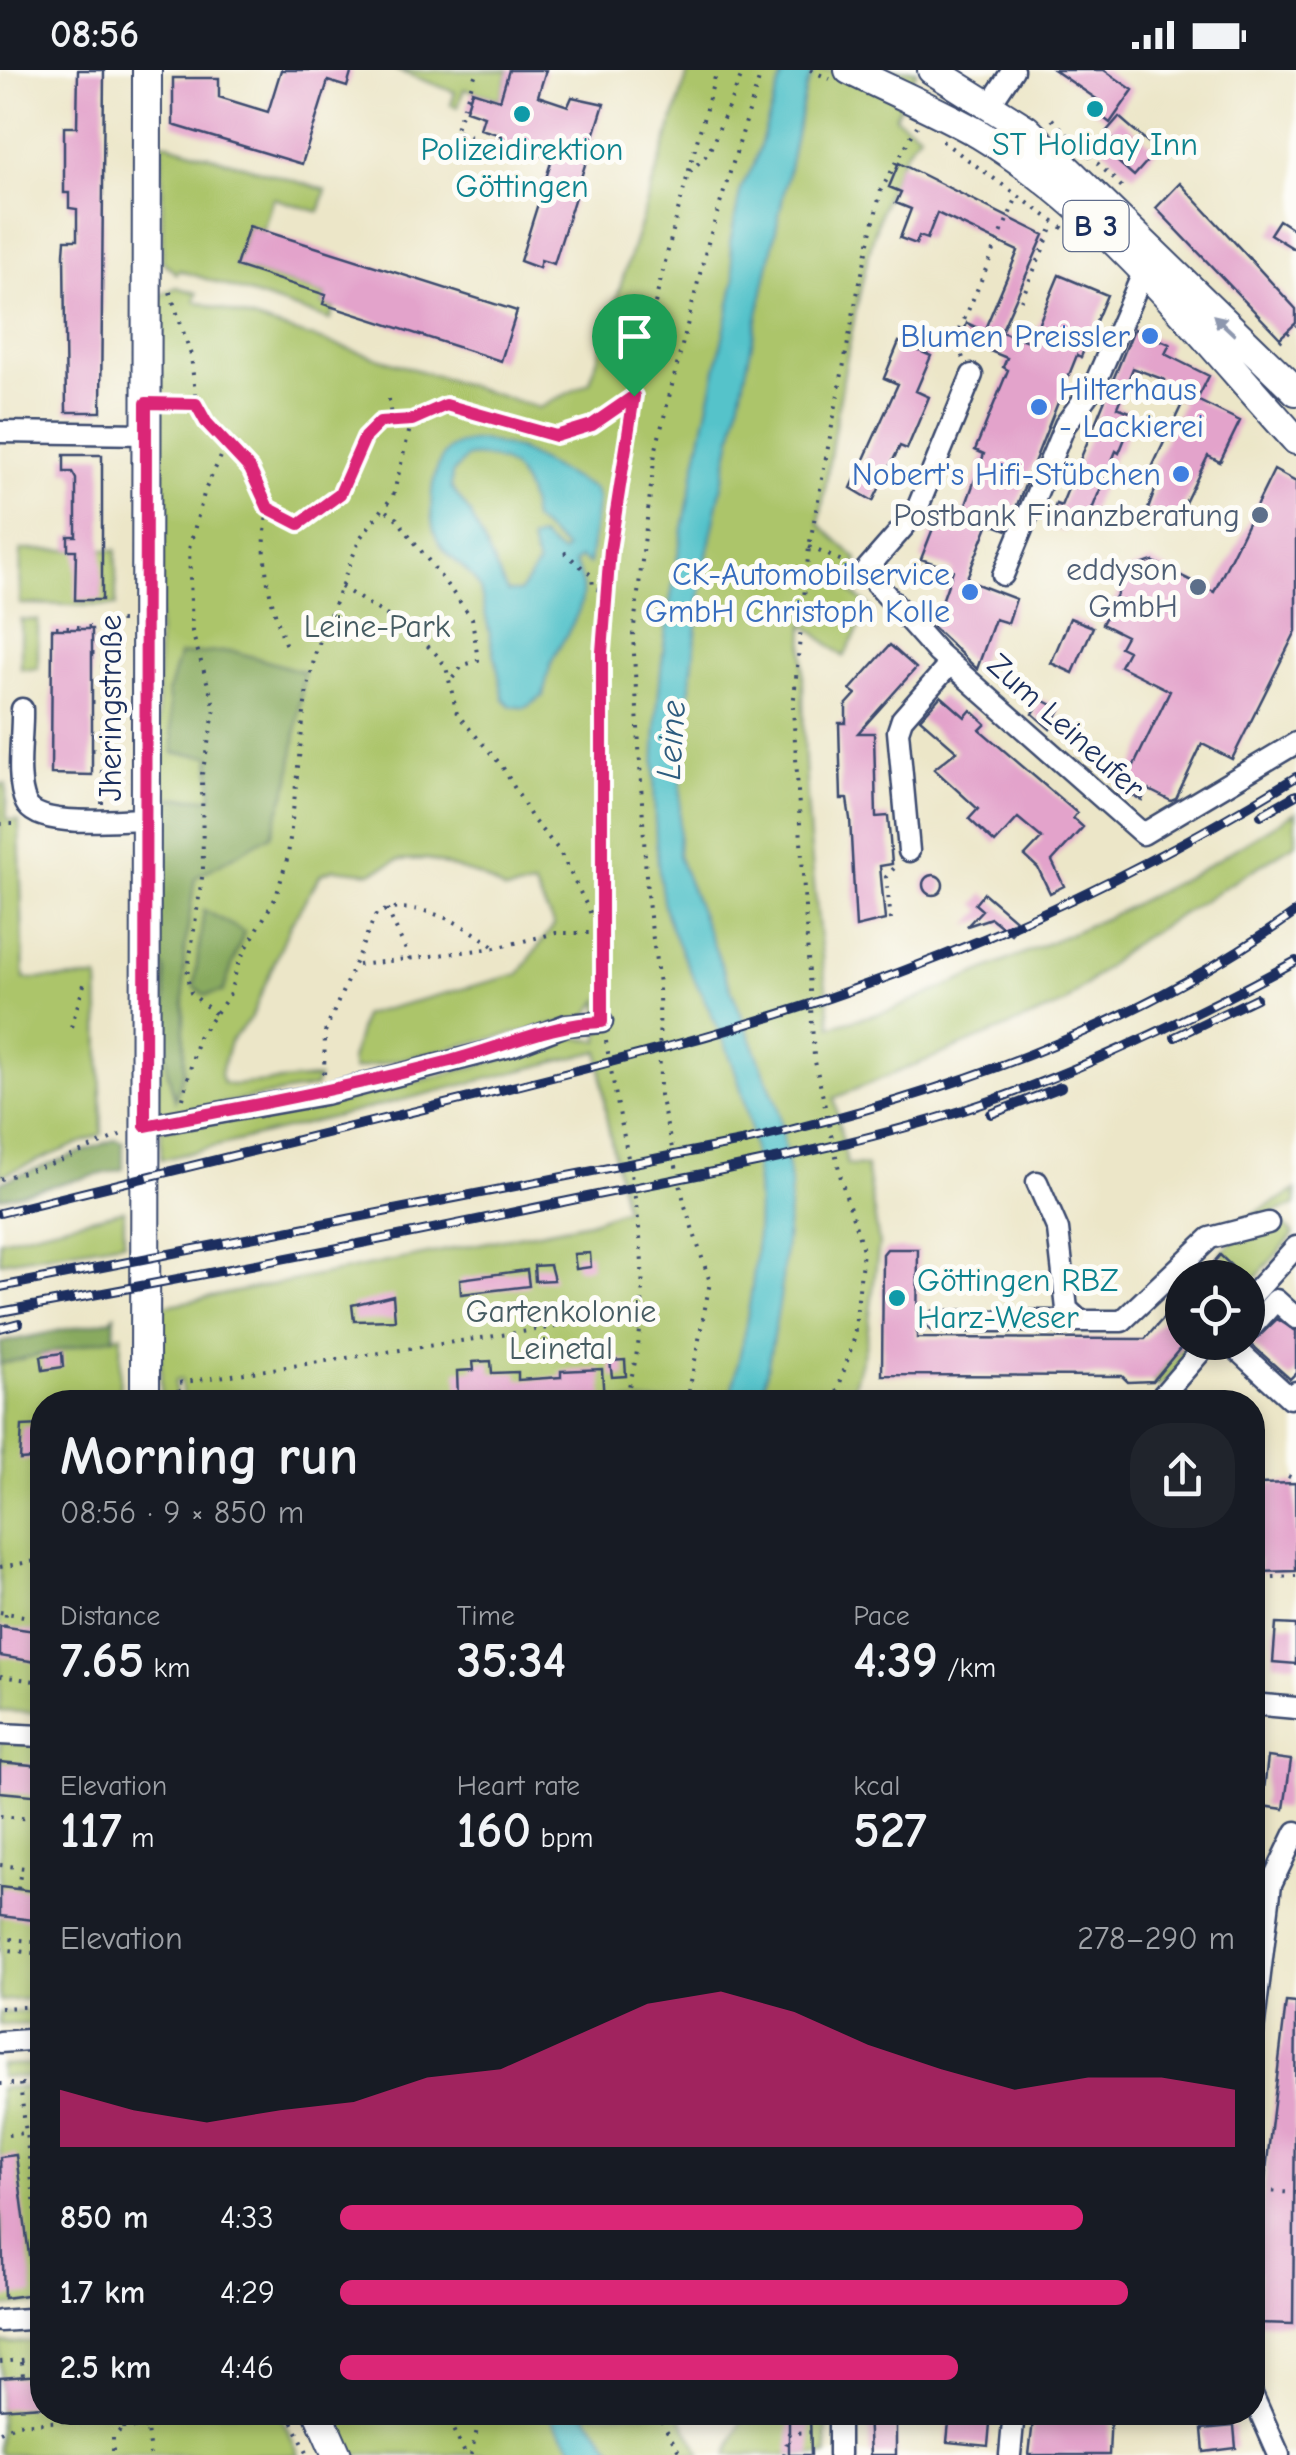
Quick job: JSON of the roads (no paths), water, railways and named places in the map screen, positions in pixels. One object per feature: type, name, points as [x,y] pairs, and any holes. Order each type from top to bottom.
[{"type":"main road","name":"Jheringstraße","points":[[145,1390],[137,1128],[145,819],[147,70]]},
{"type":"main road","name":"B 3","points":[[849,70],[919,117],[979,134],[1022,164],[1144,271],[1296,440]]},
{"type":"main road","name":"B 3","points":[[933,70],[991,103],[1099,196],[1208,310],[1296,391]]},
{"type":"main road","points":[[324,2425],[337,2455]]},
{"type":"street","points":[[991,103],[1013,70]]},
{"type":"street","points":[[1003,575],[1065,424],[1094,386],[1144,271]]},
{"type":"street","name":"Zum Leineufer","points":[[972,375],[915,514],[865,571],[873,585],[908,614],[950,664],[1143,834],[1296,742]]},
{"type":"street","points":[[0,432],[146,434]]},
{"type":"street","name":"Zum Leineufer","points":[[908,851],[898,731],[902,719],[950,664]]},
{"type":"street","points":[[22,709],[24,797],[30,810],[52,819],[145,819]]},
{"type":"street","points":[[137,1128],[325,1094],[510,1046],[566,1025],[602,1022]]},
{"type":"street","points":[[1038,1182],[1058,1230],[1067,1309],[1080,1321]]},
{"type":"street","points":[[937,1321],[1122,1321],[1210,1238],[1268,1223]]},
{"type":"street","points":[[1265,1281],[1296,1247]]},
{"type":"street","points":[[1265,1312],[1276,1300],[1296,1318]]},
{"type":"street","points":[[1167,1390],[1193,1360]]},
{"type":"street","points":[[1248,1360],[1290,1398],[1296,1392]]},
{"type":"street","points":[[1265,1705],[1296,1708]]},
{"type":"street","points":[[0,1734],[30,1735]]},
{"type":"street","points":[[1265,1933],[1271,1884],[1296,1832]]},
{"type":"street","points":[[0,2046],[30,2041]]},
{"type":"street","points":[[0,2046],[30,2050]]},
{"type":"street","points":[[0,2321],[30,2319]]},
{"type":"street","points":[[1265,2423],[1279,2455]]},
{"type":"street","points":[[839,2425],[840,2455]]},
{"type":"street","points":[[1010,2455],[1013,2425]]},
{"type":"water","name":"Leine","points":[[784,70],[814,70],[806,88],[703,574],[682,755],[678,856],[778,1107],[791,1188],[780,1299],[763,1390],[732,1390],[748,1311],[758,1223],[752,1136],[726,1046],[673,933],[663,901],[655,826],[655,748],[672,588],[735,279],[730,243],[741,188],[754,165]]},
{"type":"water","points":[[481,440],[517,449],[594,489],[598,499],[589,564],[580,558],[574,563],[582,588],[578,612],[552,662],[543,696],[525,708],[511,706],[504,699],[480,589],[439,543],[432,521],[434,479],[444,456],[454,446]],"holes":[[[466,457],[496,459],[515,472],[527,493],[533,520],[566,549],[562,554],[540,537],[530,540],[538,565],[520,592],[507,592],[470,513],[451,487],[452,474]]]},
{"type":"water","points":[[556,2425],[594,2425],[618,2455],[580,2455]]},
{"type":"railway","points":[[0,1213],[572,1072],[808,1005],[912,968],[1081,895],[1190,839],[1296,777]]},
{"type":"railway","points":[[1261,815],[1296,795]]},
{"type":"railway","points":[[0,1287],[741,1142],[887,1103],[959,1080],[1100,1025],[1233,954],[1296,912]]},
{"type":"railway","points":[[0,1312],[419,1232],[889,1132],[981,1104],[1074,1069],[1209,1007],[1296,961]]},
{"type":"railway","points":[[1175,1037],[1256,998]]},
{"type":"railway","points":[[991,1114],[1061,1087]]},
{"type":"railway","points":[[0,1328],[19,1323]]},
{"type":"place","name":"ST Holiday Inn","points":[[1095,109]]},
{"type":"place","name":"Polizeidirektion Göttingen","points":[[522,114]]},
{"type":"place","name":"Blumen Preissler","points":[[1150,336]]},
{"type":"place","name":"Hilterhaus - Lackierei","points":[[1039,407]]},
{"type":"place","name":"Nobert's Hifi-Stübchen","points":[[1181,474]]},
{"type":"place","name":"Postbank Finanzberatung","points":[[1260,515]]},
{"type":"place","name":"eddyson GmbH","points":[[1198,587]]},
{"type":"place","name":"CK-Automobilservice GmbH Christoph Kolle","points":[[970,592]]},
{"type":"place","name":"Göttingen RBZ Harz-Weser","points":[[897,1298]]},
{"type":"park label","name":"Leine-Park","points":[[377,626]]},
{"type":"park label","name":"Gartenkolonie Leinetal","points":[[561,1330]]}]
